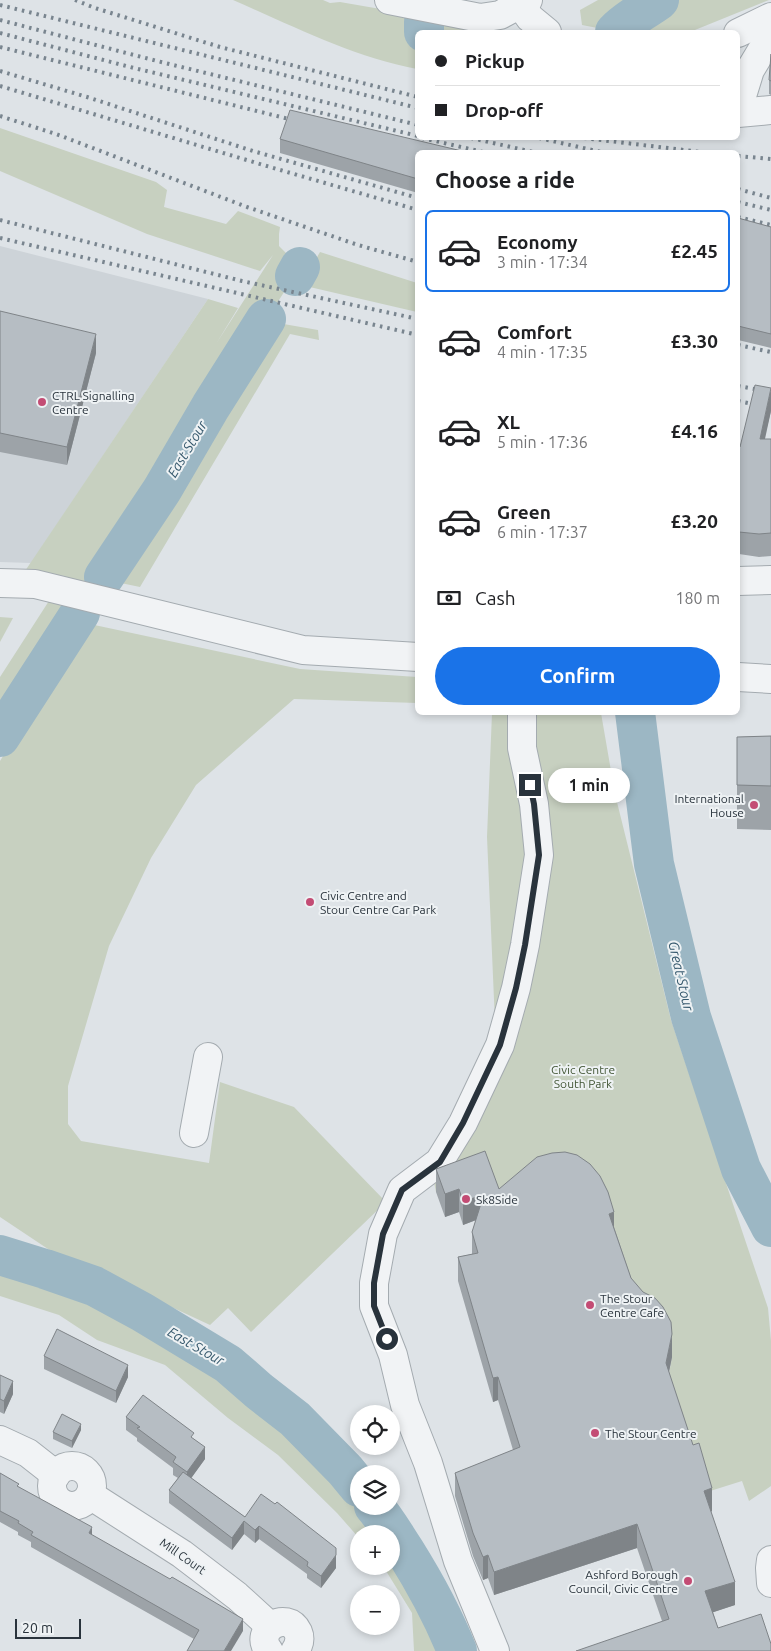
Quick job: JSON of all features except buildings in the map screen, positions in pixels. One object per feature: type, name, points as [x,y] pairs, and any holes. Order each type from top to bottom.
[{"type":"street","points":[[389,0],[480,18],[500,15],[524,2],[530,18],[545,30]]},
{"type":"street","points":[[740,31],[771,17]]},
{"type":"street","points":[[740,98],[744,72],[771,35]]},
{"type":"street","points":[[740,111],[771,110]]},
{"type":"street","points":[[740,581],[771,580]]},
{"type":"street","points":[[0,583],[35,584],[303,650],[415,657]]},
{"type":"street","points":[[740,677],[771,679]]},
{"type":"street","points":[[495,1651],[458,1561],[428,1463],[405,1405],[393,1356],[374,1306],[374,1283],[383,1234],[402,1190],[440,1162],[463,1123],[500,1045],[516,988],[525,945],[539,855],[534,804],[522,748],[522,715]]},
{"type":"street","points":[[194,1132],[208,1057]]},
{"type":"street","name":"Mill Court","points":[[0,1440],[28,1454],[56,1475],[52,1487],[57,1499],[62,1504],[75,1506],[81,1504],[90,1495],[182,1554],[237,1596],[269,1638]]},
{"type":"street","name":"Mill Court","points":[[269,1638],[274,1623],[285,1622],[294,1627],[299,1636],[295,1651]]},
{"type":"shaded area","points":[[0,246],[208,299],[31,563],[0,562]]},
{"type":"green space","points":[[233,0],[323,0],[330,3],[340,2],[473,25],[474,30],[415,30],[415,69],[393,64],[346,49]]},
{"type":"green space","points":[[598,0],[769,0],[695,30],[608,30],[582,25],[580,10]]},
{"type":"green space","points":[[0,128],[156,182],[167,190],[164,207],[226,224],[238,211],[280,227],[279,246],[300,267],[80,613],[0,746],[0,677],[65,576],[25,571],[208,299],[238,308],[216,344],[273,255],[260,271],[147,234],[0,171]]},
{"type":"green space","points":[[320,252],[415,282],[415,312],[301,285]]},
{"type":"green space","points":[[272,322],[318,330],[319,340],[290,334],[140,587],[111,581]]},
{"type":"green space","points":[[0,617],[13,618],[0,642]]},
{"type":"green space","points":[[85,623],[300,669],[415,677],[415,703],[294,699],[196,785],[151,858],[109,946],[68,1086],[68,1124],[81,1141],[209,1163],[220,1082],[294,1107],[386,1202],[251,1332],[228,1308],[210,1325],[51,1251],[0,1217],[0,761]]},
{"type":"green space","name":"Civic Centre South Park","points":[[492,715],[601,715],[615,794],[671,1020],[768,1308],[771,1341],[771,1486],[749,1501],[742,1481],[707,1492],[668,1379],[672,1357],[671,1345],[525,1189],[436,1192],[431,1167],[495,1023],[487,837]]},
{"type":"green space","points":[[0,1255],[94,1286],[188,1340],[295,1419],[350,1484],[350,1515],[377,1515],[385,1525],[350,1525],[350,1528],[278,1455],[228,1418],[165,1365],[97,1340],[59,1315],[0,1296]]},
{"type":"green space","points":[[400,1543],[454,1651],[414,1651],[412,1613],[400,1594],[400,1585],[395,1585],[389,1575],[400,1575]]},
{"type":"waterway","name":"Great Stour","points":[[617,30],[659,0]]},
{"type":"waterway","name":"East Stour","points":[[424,22],[424,30]]},
{"type":"waterway","name":"East Stour","points":[[295,276],[300,267]]},
{"type":"waterway","name":"East Stour","points":[[104,577],[162,490],[211,406],[266,319]]},
{"type":"waterway","name":"East Stour","points":[[0,737],[80,613]]},
{"type":"waterway","name":"Great Stour","points":[[635,715],[654,864],[691,1017],[741,1169],[771,1227]]},
{"type":"waterway","name":"East Stour","points":[[0,1255],[94,1286],[142,1312],[228,1364],[295,1419],[350,1476]]},
{"type":"waterway","name":"East Stour","points":[[381,1515],[420,1575],[440,1612],[457,1651]]},
{"type":"railway","points":[[75,0],[220,47],[415,96]]},
{"type":"railway","points":[[0,5],[415,107]]},
{"type":"railway","points":[[0,20],[157,61],[415,124]]},
{"type":"railway","points":[[0,33],[134,68],[415,135]]},
{"type":"railway","points":[[0,47],[301,122]]},
{"type":"railway","points":[[0,71],[253,151],[415,197]]},
{"type":"railway","points":[[0,86],[415,209]]},
{"type":"railway","points":[[0,116],[56,134],[247,207],[358,245],[415,261]]},
{"type":"railway","points":[[431,140],[474,150]]},
{"type":"railway","points":[[480,140],[524,150]]},
{"type":"railway","points":[[548,140],[592,150]]},
{"type":"railway","points":[[601,140],[684,150]]},
{"type":"railway","points":[[740,156],[771,159]]},
{"type":"railway","points":[[740,190],[771,198]]},
{"type":"railway","points":[[740,202],[771,210]]},
{"type":"railway","points":[[740,217],[771,225]]},
{"type":"railway","points":[[0,220],[242,281],[415,318]]},
{"type":"railway","points":[[0,238],[415,334]]},
{"type":"railway","points":[[740,345],[771,352]]},
{"type":"railway","points":[[740,386],[771,392]]},
{"type":"railway","points":[[740,401],[771,408]]},
{"type":"place","name":"CTRL Signalling Centre","points":[[42,402]]},
{"type":"place","name":"International House","points":[[754,805]]},
{"type":"place","name":"Civic Centre and Stour Centre Car Park","points":[[310,902]]},
{"type":"place","name":"Sk8Side","points":[[466,1199]]},
{"type":"place","name":"The Stour Centre Cafe","points":[[590,1305]]},
{"type":"place","name":"The Stour Centre","points":[[595,1433]]},
{"type":"place","name":"Ashford Borough Council, Civic Centre","points":[[688,1581]]},
{"type":"route","points":[[387,1339],[374,1306],[374,1283],[383,1234],[402,1190],[440,1162],[463,1123],[500,1045],[516,988],[535,890],[539,855],[534,804],[530,785]]}]
